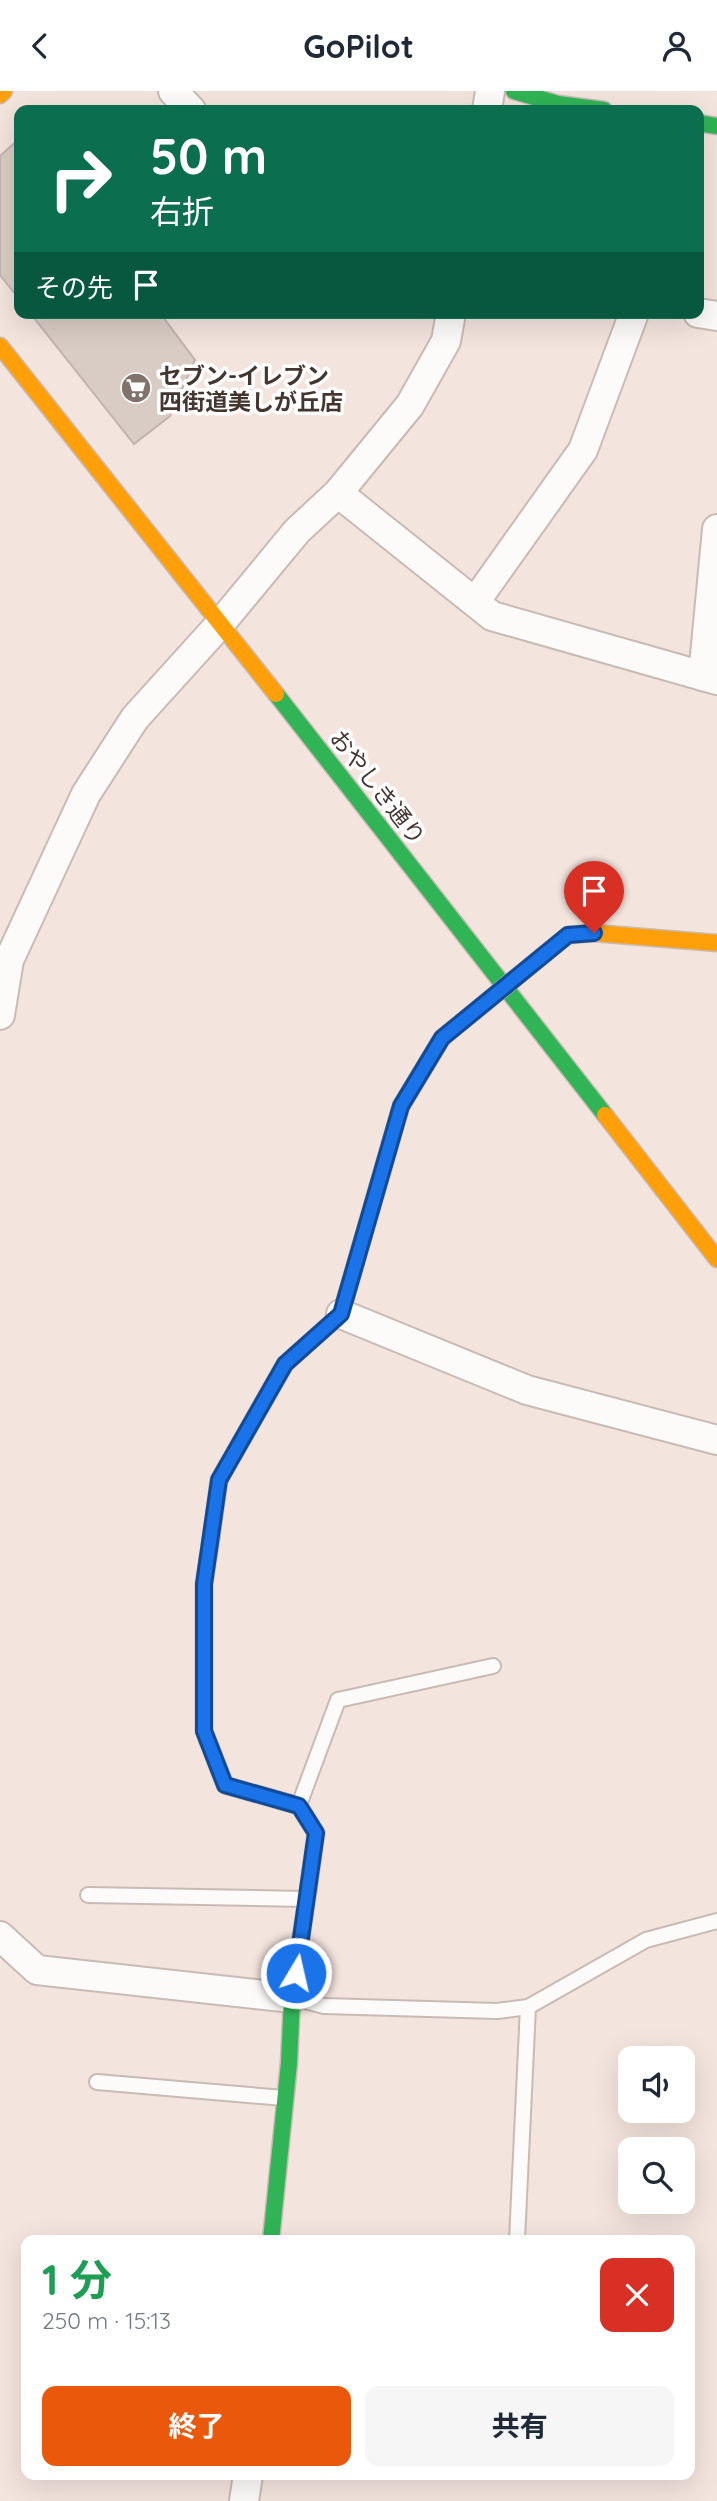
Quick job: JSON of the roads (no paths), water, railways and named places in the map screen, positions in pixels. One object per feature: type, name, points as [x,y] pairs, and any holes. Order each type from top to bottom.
[{"type":"street","points":[[0,95],[4,91]]},
{"type":"street","points":[[173,91],[186,105]]},
{"type":"street","points":[[514,91],[566,105]]},
{"type":"street","points":[[0,1015],[4,962],[86,793],[135,718],[221,623],[297,531],[338,493],[410,405],[446,341],[451,319]]},
{"type":"street","points":[[475,602],[583,450],[632,319]]},
{"type":"street","name":"おやしき通り","points":[[0,346],[221,623],[717,1259]]},
{"type":"street","points":[[338,493],[492,616],[710,678],[717,529]]},
{"type":"street","points":[[272,2235],[286,2098],[292,1997],[316,1833],[299,1806],[225,1785],[204,1731],[204,1584],[219,1480],[285,1364],[341,1314],[401,1106],[442,1038],[568,935],[594,933],[717,943]]},
{"type":"street","points":[[341,1314],[527,1390],[717,1440]]},
{"type":"street","points":[[0,1936],[37,1970],[292,1997]]},
{"type":"street","points":[[244,2501],[246,2480]]},
{"type":"lane","points":[[299,1806],[338,1700],[494,1665]]},
{"type":"lane","points":[[88,1895],[307,1899]]},
{"type":"lane","points":[[292,1997],[324,2006],[496,2011],[528,2007],[646,1940],[717,1921]]},
{"type":"lane","points":[[517,2235],[528,2007]]},
{"type":"lane","points":[[97,2082],[286,2098]]},
{"type":"place","name":"セブン-イレブン 四街道美しが丘店","points":[[136,388]]}]
